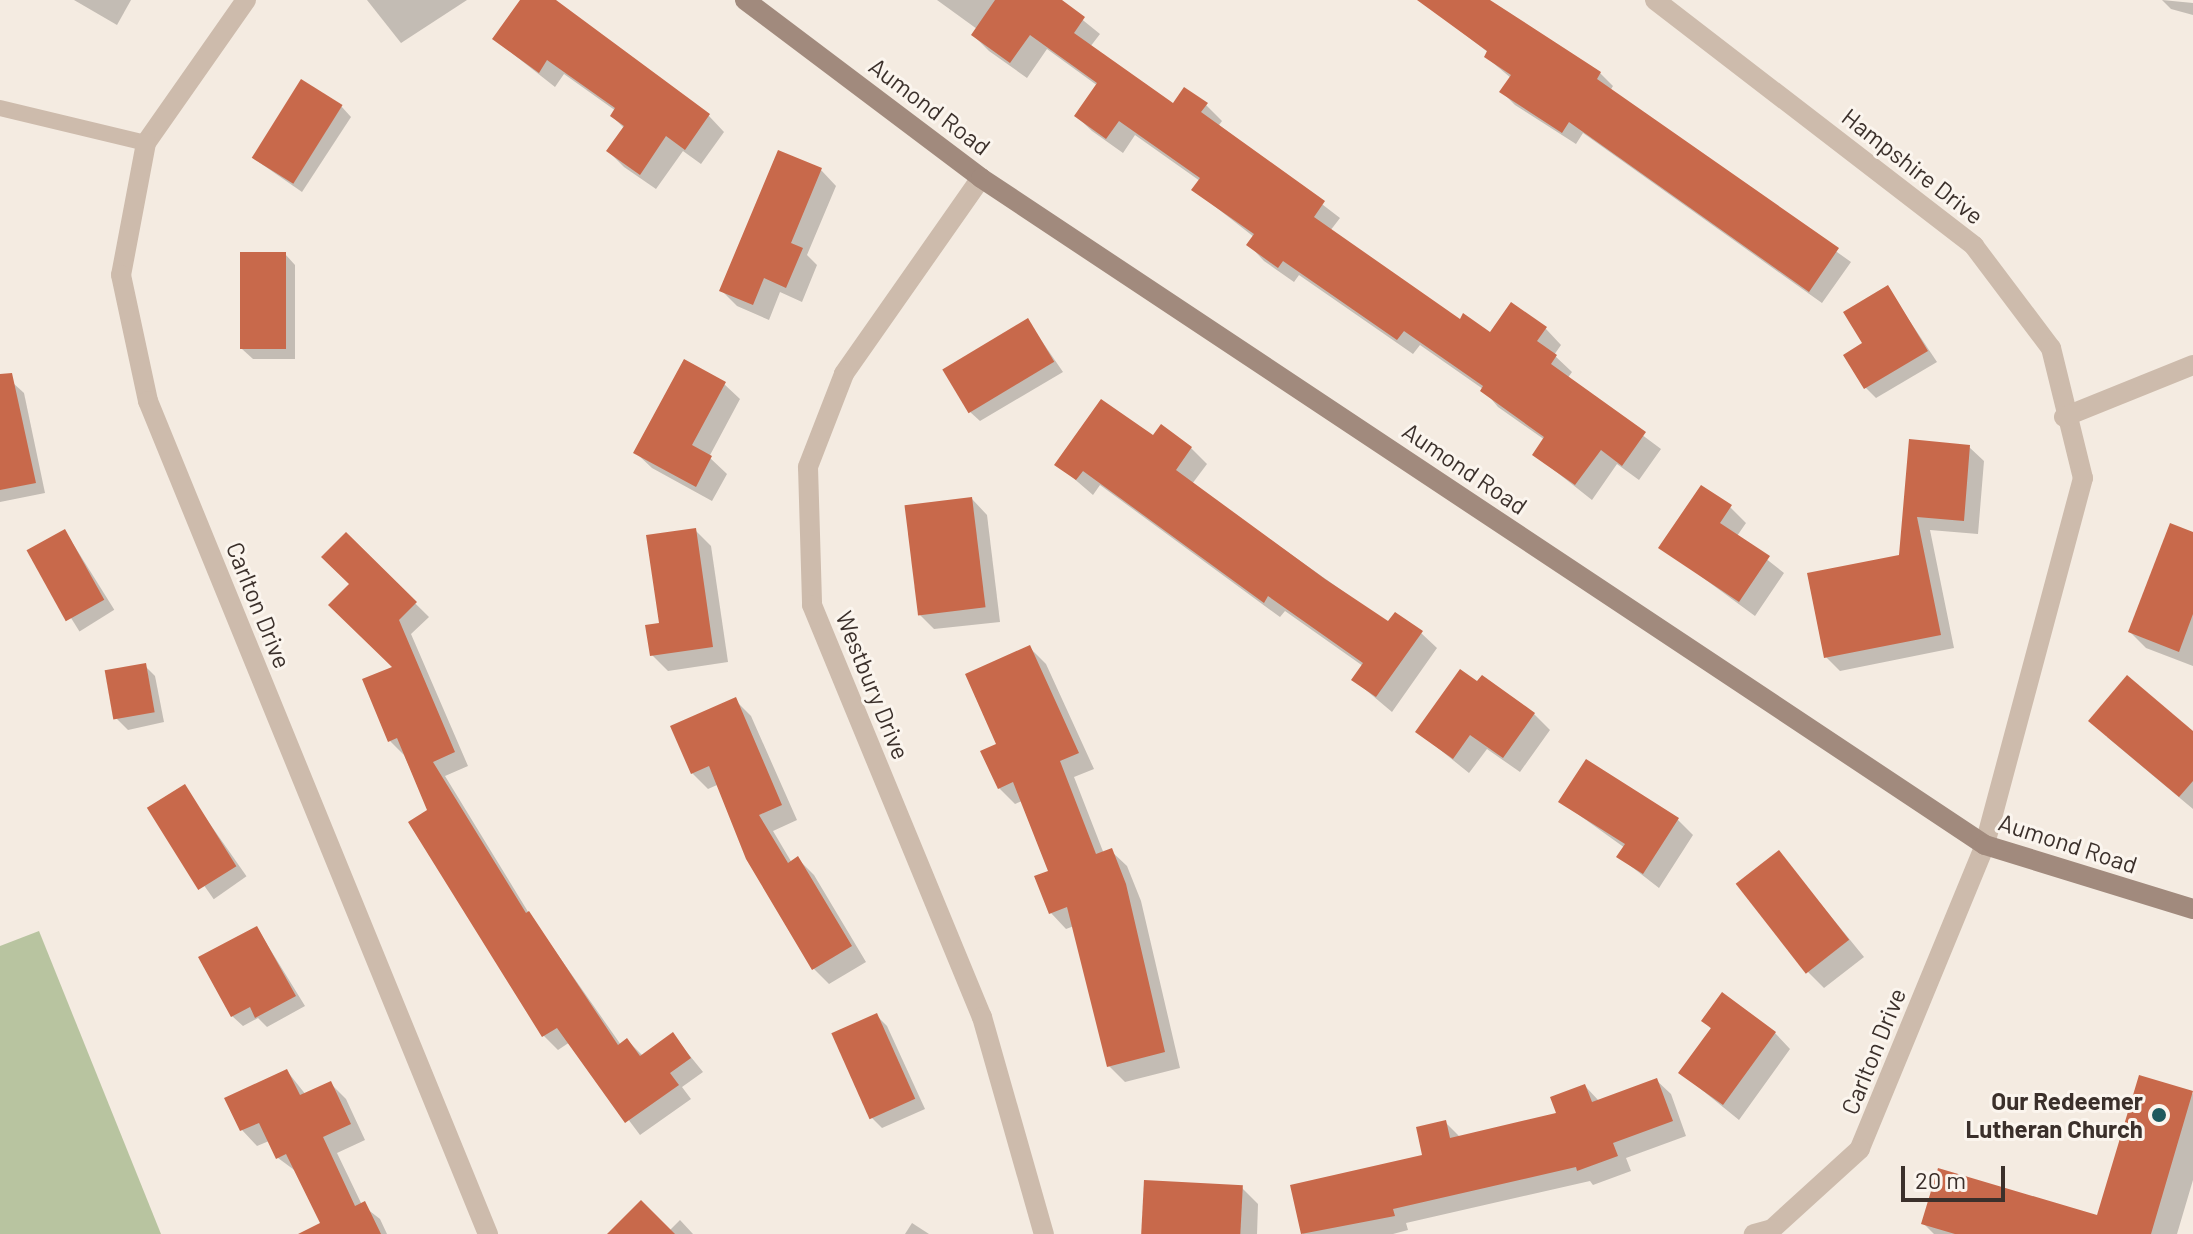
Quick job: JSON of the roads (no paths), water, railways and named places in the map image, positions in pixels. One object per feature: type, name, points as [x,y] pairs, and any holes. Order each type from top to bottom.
[{"type":"street","name":"Carlton Drive","points":[[246,0],[146,143],[121,275],[148,401],[488,1234]]},
{"type":"street","name":"Aumond Road","points":[[745,0],[981,178],[1985,845],[2193,909]]},
{"type":"street","name":"Hampshire Drive","points":[[1655,0],[1974,246],[2051,348],[2064,417],[2083,478],[1985,845]]},
{"type":"street","name":"Westbury Drive","points":[[981,178],[844,374],[808,467],[812,605],[982,1017],[1044,1234]]},
{"type":"street","points":[[2064,417],[2193,365]]},
{"type":"street","name":"Carlton Drive","points":[[1754,1234],[1772,1229],[1860,1149],[1985,845]]},
{"type":"lane","points":[[0,108],[146,143]]},
{"type":"place","name":"Our Redeemer Lutheran Church","points":[[2159,1115]]}]
